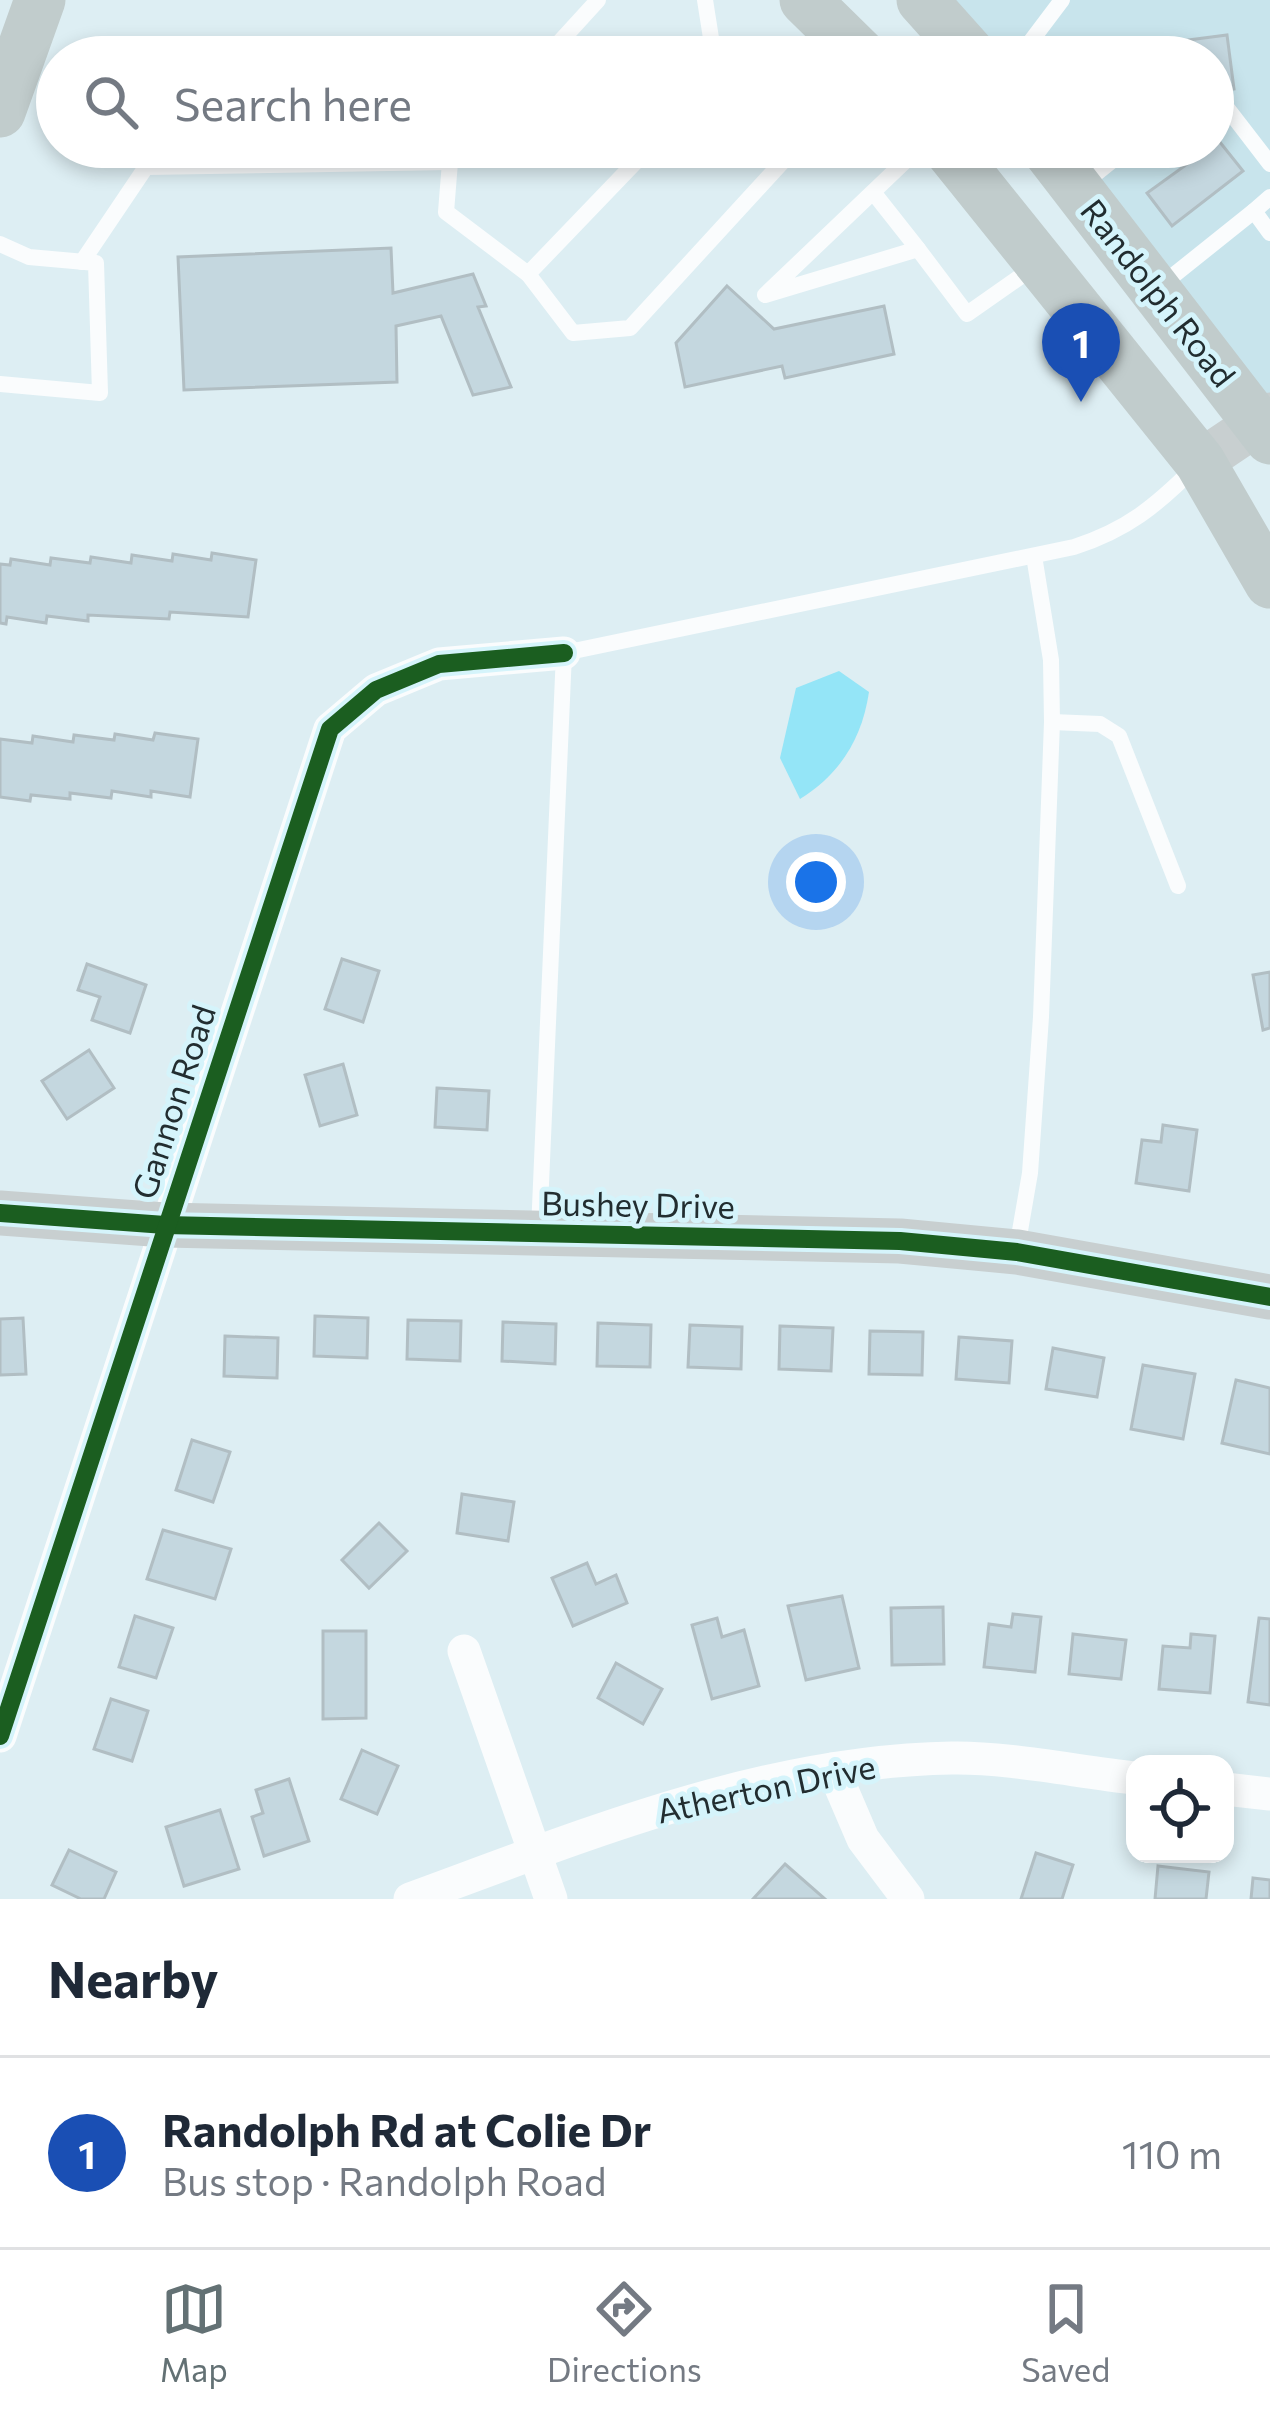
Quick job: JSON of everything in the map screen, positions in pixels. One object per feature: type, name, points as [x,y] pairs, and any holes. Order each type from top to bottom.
[{"type":"main road","points":[[0,112],[40,0]]},
{"type":"main road","points":[[805,0],[842,36]]},
{"type":"main road","points":[[922,0],[954,36]]},
{"type":"main road","points":[[964,168],[1200,462],[1270,583]]},
{"type":"main road","name":"Randolph Road","points":[[1062,168],[1266,425]]},
{"type":"street","points":[[1200,462],[1266,425]]},
{"type":"street","name":"Gannon Road","points":[[0,1736],[329,729],[376,690],[439,664],[564,653]]},
{"type":"street","name":"Bushey Drive","points":[[0,1213],[165,1225],[900,1241],[1017,1252],[1270,1297]]},
{"type":"street","points":[[464,1651],[551,1899]]},
{"type":"street","name":"Atherton Drive","points":[[410,1899],[674,1803],[833,1769],[954,1757],[1126,1777]]},
{"type":"street","points":[[833,1769],[863,1839],[908,1899]]},
{"type":"street","points":[[1234,1790],[1270,1794]]},
{"type":"lane","points":[[565,36],[598,0]]},
{"type":"lane","points":[[705,0],[711,36]]},
{"type":"lane","points":[[1035,36],[1062,0]]},
{"type":"lane","points":[[1234,117],[1270,164]]},
{"type":"lane","points":[[82,262],[145,168]]},
{"type":"lane","points":[[450,168],[446,212],[528,274],[573,332],[630,328],[777,168]]},
{"type":"lane","points":[[528,274],[630,168]]},
{"type":"lane","points":[[898,168],[765,295],[918,249]]},
{"type":"lane","points":[[1078,189],[1104,168]]},
{"type":"lane","points":[[872,192],[967,314],[1040,263]]},
{"type":"lane","points":[[1156,289],[1270,197]]},
{"type":"lane","points":[[1254,211],[1270,233]]},
{"type":"lane","points":[[0,244],[28,257],[96,263],[100,393],[0,384]]},
{"type":"lane","points":[[539,1233],[564,653],[1034,556],[1117,533],[1162,500],[1200,462]]},
{"type":"lane","points":[[1017,1252],[1030,1173],[1041,1017],[1052,722],[1051,660],[1034,556]]},
{"type":"lane","points":[[1052,722],[1100,724],[1119,736],[1178,886]]},
{"type":"shaded area","points":[[922,0],[1270,0],[1270,415],[1063,168],[1234,168],[1234,36],[954,36]]},
{"type":"shaded area","points":[[839,671],[869,692],[861,725],[838,767],[800,799],[780,758],[796,688]]},
{"type":"building","points":[[1234,160],[1243,171],[1172,226],[1147,193],[1182,168],[1234,168]]},
{"type":"building","points":[[391,248],[393,293],[473,274],[486,306],[478,307],[511,387],[473,395],[441,316],[396,326],[397,382],[184,390],[178,257]]},
{"type":"building","points":[[727,286],[774,329],[884,306],[894,354],[785,378],[782,366],[685,387],[676,343]]},
{"type":"building","points":[[212,553],[256,560],[248,617],[170,612],[169,619],[88,615],[88,621],[47,616],[46,623],[7,617],[6,624],[0,623],[0,564],[10,565],[11,559],[50,565],[51,558],[90,563],[91,557],[131,563],[132,555],[172,561],[173,554],[211,560]]},
{"type":"building","points":[[155,733],[198,739],[190,797],[112,791],[111,798],[70,793],[70,799],[0,797],[0,739],[32,743],[33,736],[73,742],[74,735],[114,740],[115,734],[153,740]]},
{"type":"building","points":[[342,959],[379,971],[363,1022],[325,1009]]},
{"type":"building","points":[[87,964],[146,985],[130,1033],[92,1020],[100,997],[78,990]]},
{"type":"building","points":[[1270,972],[1270,1028],[1263,1030],[1253,975]]},
{"type":"building","points":[[89,1050],[114,1088],[67,1119],[42,1081]]},
{"type":"building","points":[[343,1064],[357,1115],[320,1126],[305,1075]]},
{"type":"building","points":[[437,1088],[489,1091],[487,1130],[435,1127]]},
{"type":"building","points":[[1163,1125],[1197,1130],[1189,1191],[1136,1183],[1142,1140],[1161,1142]]},
{"type":"building","points":[[315,1316],[368,1318],[367,1358],[314,1356]]},
{"type":"building","points":[[23,1318],[26,1374],[0,1375],[0,1319]]},
{"type":"building","points":[[408,1320],[461,1321],[460,1361],[407,1359]]},
{"type":"building","points":[[503,1322],[556,1324],[555,1364],[502,1361]]},
{"type":"building","points":[[598,1323],[651,1325],[650,1367],[597,1366]]},
{"type":"building","points":[[690,1325],[742,1327],[741,1369],[688,1367]]},
{"type":"building","points":[[780,1326],[833,1328],[831,1371],[779,1369]]},
{"type":"building","points":[[870,1331],[923,1332],[922,1375],[869,1374]]},
{"type":"building","points":[[225,1336],[278,1338],[277,1378],[224,1376]]},
{"type":"building","points":[[959,1337],[1012,1341],[1009,1383],[956,1379]]},
{"type":"building","points":[[1053,1348],[1104,1358],[1097,1397],[1046,1389]]},
{"type":"building","points":[[1143,1365],[1195,1374],[1183,1439],[1131,1429]]},
{"type":"building","points":[[1236,1380],[1270,1388],[1270,1454],[1222,1443]]},
{"type":"building","points":[[192,1440],[230,1452],[213,1502],[176,1490]]},
{"type":"building","points":[[462,1494],[514,1502],[508,1541],[457,1533]]},
{"type":"building","points":[[379,1523],[407,1551],[369,1588],[342,1560]]},
{"type":"building","points":[[163,1530],[231,1549],[215,1599],[147,1579]]},
{"type":"building","points":[[587,1563],[596,1584],[616,1575],[627,1603],[573,1626],[552,1578]]},
{"type":"building","points":[[842,1596],[859,1668],[806,1680],[788,1606]]},
{"type":"building","points":[[943,1607],[944,1664],[892,1665],[891,1608]]},
{"type":"building","points":[[1013,1614],[1041,1617],[1035,1672],[984,1667],[989,1624],[1011,1627]]},
{"type":"building","points":[[135,1616],[173,1628],[156,1678],[119,1667]]},
{"type":"building","points":[[717,1618],[722,1637],[744,1630],[759,1686],[712,1699],[692,1625]]},
{"type":"building","points":[[1259,1618],[1270,1619],[1270,1705],[1248,1702]]},
{"type":"building","points":[[323,1631],[366,1631],[366,1718],[323,1719]]},
{"type":"building","points":[[1073,1634],[1126,1640],[1121,1679],[1069,1674]]},
{"type":"building","points":[[1191,1634],[1215,1636],[1210,1693],[1159,1689],[1163,1646],[1190,1648]]},
{"type":"building","points":[[616,1663],[662,1689],[643,1724],[598,1698]]},
{"type":"building","points":[[111,1699],[148,1711],[132,1761],[94,1749]]},
{"type":"building","points":[[362,1750],[398,1766],[377,1814],[341,1799]]},
{"type":"building","points":[[289,1779],[309,1841],[264,1856],[252,1817],[263,1813],[256,1790]]},
{"type":"building","points":[[220,1810],[239,1869],[184,1886],[166,1827]]},
{"type":"building","points":[[69,1850],[116,1872],[104,1899],[81,1899],[52,1885]]},
{"type":"building","points":[[1036,1853],[1073,1865],[1062,1899],[1021,1899]]},
{"type":"building","points":[[785,1864],[825,1899],[753,1899]]},
{"type":"building","points":[[1158,1866],[1209,1872],[1206,1899],[1155,1899]]},
{"type":"building","points":[[1253,1878],[1270,1880],[1270,1899],[1251,1899]]},
{"type":"cycle path","points":[[0,1736],[330,729],[376,690],[439,664],[564,653]]},
{"type":"cycle path","points":[[0,1213],[165,1225],[900,1241],[1017,1252],[1270,1297]]},
{"type":"place","name":"Randolph Rd at Colie Dr","points":[[1081,402]]}]
